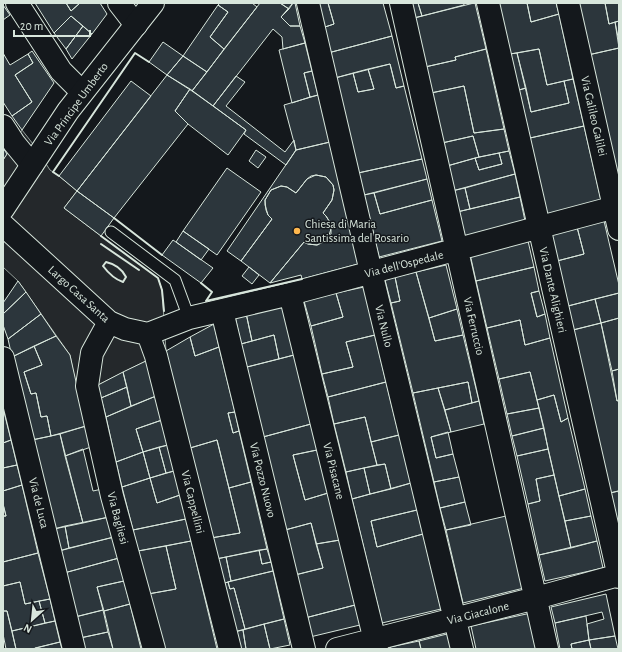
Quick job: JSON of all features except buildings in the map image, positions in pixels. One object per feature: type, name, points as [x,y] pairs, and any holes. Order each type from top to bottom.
[{"type":"street","points":[[17,3],[61,71],[82,92]]},
{"type":"street","points":[[119,3],[136,25]]},
{"type":"street","name":"Via Principe Umberto","points":[[3,209],[68,111],[153,3]]},
{"type":"street","name":"Via Nullo","points":[[308,3],[462,649]]},
{"type":"street","name":"Via Ferruccio","points":[[401,3],[547,649]]},
{"type":"street","name":"Via Dante Alighieri","points":[[488,3],[619,576]]},
{"type":"street","name":"Via Galileo Galilei","points":[[568,3],[617,207],[619,229]]},
{"type":"street","points":[[9,134],[32,165]]},
{"type":"street","name":"Via dell'Ospedale","points":[[189,318],[290,294],[617,207]]},
{"type":"street","name":"Largo Casa Santa","points":[[3,225],[109,322],[125,329],[148,334]]},
{"type":"street","name":"Via Pisacane","points":[[290,294],[376,644]]},
{"type":"street","name":"Via Pozzo Nuovo","points":[[222,311],[304,649]]},
{"type":"street","points":[[148,334],[189,318]]},
{"type":"street","name":"Via Bagliesi","points":[[109,322],[92,354],[87,386],[112,496],[154,649]]},
{"type":"street","name":"Via Cappellini","points":[[148,334],[156,356],[230,649]]},
{"type":"street","name":"Via de Luca","points":[[3,358],[74,649]]},
{"type":"street","name":"Via Giacalone","points":[[337,649],[376,644],[455,618],[619,576]]},
{"type":"lane","points":[[111,232],[174,280],[189,318]]},
{"type":"shaded area","points":[[22,130],[50,170],[77,191],[64,208],[158,278],[162,290],[166,351],[98,385],[76,386],[70,355],[18,281],[3,267],[3,160]]},
{"type":"wall","points":[[59,176],[53,172],[135,53],[149,62]]},
{"type":"wall","points":[[114,218],[162,255]]},
{"type":"wall","points":[[101,236],[158,278],[162,290],[164,311]]},
{"type":"wall","points":[[101,244],[139,270]]},
{"type":"wall","points":[[106,262],[120,269],[126,277],[123,282],[114,278],[107,271],[103,266],[106,262]]},
{"type":"wall","points":[[206,301],[302,279]]},
{"type":"wall","points":[[201,283],[212,292],[206,301]]},
{"type":"place","name":"Chiesa di Maria Santissima del Rosario","points":[[297,231]]}]
